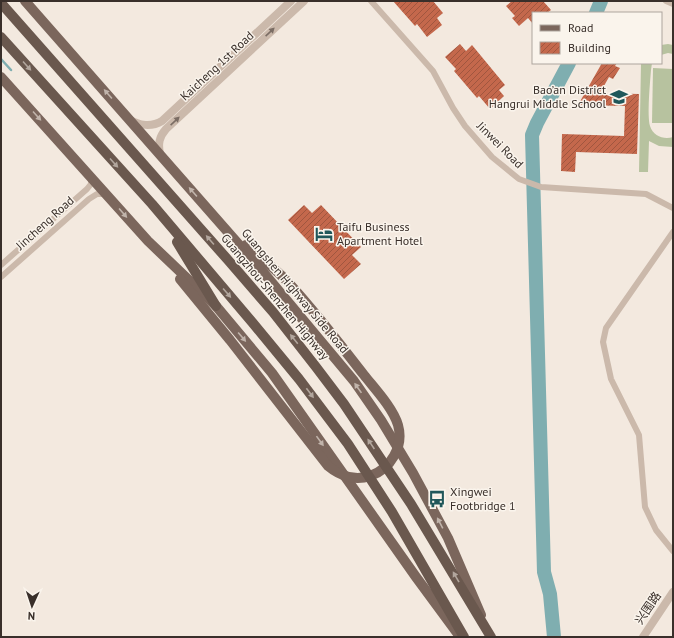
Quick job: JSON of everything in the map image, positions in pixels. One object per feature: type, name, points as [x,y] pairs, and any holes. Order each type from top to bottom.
[{"type":"highway","name":"Guangzhou-Shenzhen Highway","points":[[1,3],[273,312],[316,367],[344,404],[411,504],[490,636]]},
{"type":"highway","points":[[1,37],[152,204],[257,327],[299,379],[334,425],[392,512],[464,637]]},
{"type":"highway","points":[[152,204],[189,260],[216,306]]},
{"type":"main road","name":"Guangshen Highway Side Road","points":[[25,1],[310,327],[354,381],[381,420],[413,473],[448,538],[490,636]]},
{"type":"main road","points":[[1,77],[148,241],[215,321],[323,460],[334,470],[354,478],[368,476],[381,470],[392,460],[398,447],[399,433],[395,419],[385,403],[335,338],[284,278],[216,219]]},
{"type":"main road","points":[[148,241],[216,306],[272,373],[460,637]]},
{"type":"street","name":"Kaicheng 1st Road","points":[[129,119],[147,125],[158,124],[291,1]]},
{"type":"street","name":"Kaicheng 1st Road","points":[[160,154],[160,138],[166,129],[304,1]]},
{"type":"street","name":"Jinwei Road","points":[[371,1],[433,71],[453,108],[466,126],[498,162],[519,179],[536,186],[547,188],[646,194],[673,208]]},
{"type":"street","points":[[666,1],[673,4]]},
{"type":"street","name":"Jincheng Road","points":[[1,265],[87,189],[91,182],[91,176]]},
{"type":"street","name":"Jincheng Road","points":[[1,277],[89,198],[97,194],[107,194]]},
{"type":"street","points":[[673,232],[606,328],[603,342],[611,379],[640,435],[645,507],[656,530],[673,552]]},
{"type":"street","name":"兴围路","points":[[643,637],[673,592]]},
{"type":"green space","points":[[662,45],[673,45],[673,54],[668,53],[662,55]]},
{"type":"green space","points":[[641,64],[652,64],[649,107],[650,126],[656,135],[666,138],[673,137],[673,147],[659,146],[649,141],[648,172],[639,172]]},
{"type":"green space","points":[[653,68],[673,69],[673,123],[652,123]]},
{"type":"building","points":[[393,1],[433,1],[443,13],[437,18],[442,25],[427,37],[417,24],[415,26]]},
{"type":"building","points":[[512,1],[543,1],[551,10],[548,12],[532,12],[532,23],[528,18],[519,26],[512,18],[515,16],[506,6]]},
{"type":"building","points":[[460,44],[466,51],[472,45],[505,85],[499,90],[504,96],[490,109],[479,96],[477,98],[454,71],[456,69],[445,57]]},
{"type":"building","points":[[601,64],[616,64],[615,66],[620,68],[613,79],[609,77],[600,93],[639,94],[637,154],[576,152],[575,172],[561,171],[562,134],[624,136],[625,106],[578,105]]},
{"type":"building","name":"Taifu Business Apartment Hotel","points":[[304,205],[312,213],[321,205],[361,247],[352,255],[361,264],[344,279],[288,220]]},
{"type":"waterway","points":[[596,12],[601,1]]},
{"type":"waterway","points":[[1,59],[11,70]]},
{"type":"waterway","points":[[554,637],[550,594],[544,572],[532,135],[568,64]]},
{"type":"place","name":"Bao’an District Hangrui Middle School","points":[[619,97]]},
{"type":"place","name":"Taifu Business Apartment Hotel","points":[[324,234]]},
{"type":"place","name":"Xingwei Footbridge 1","points":[[437,499]]}]
